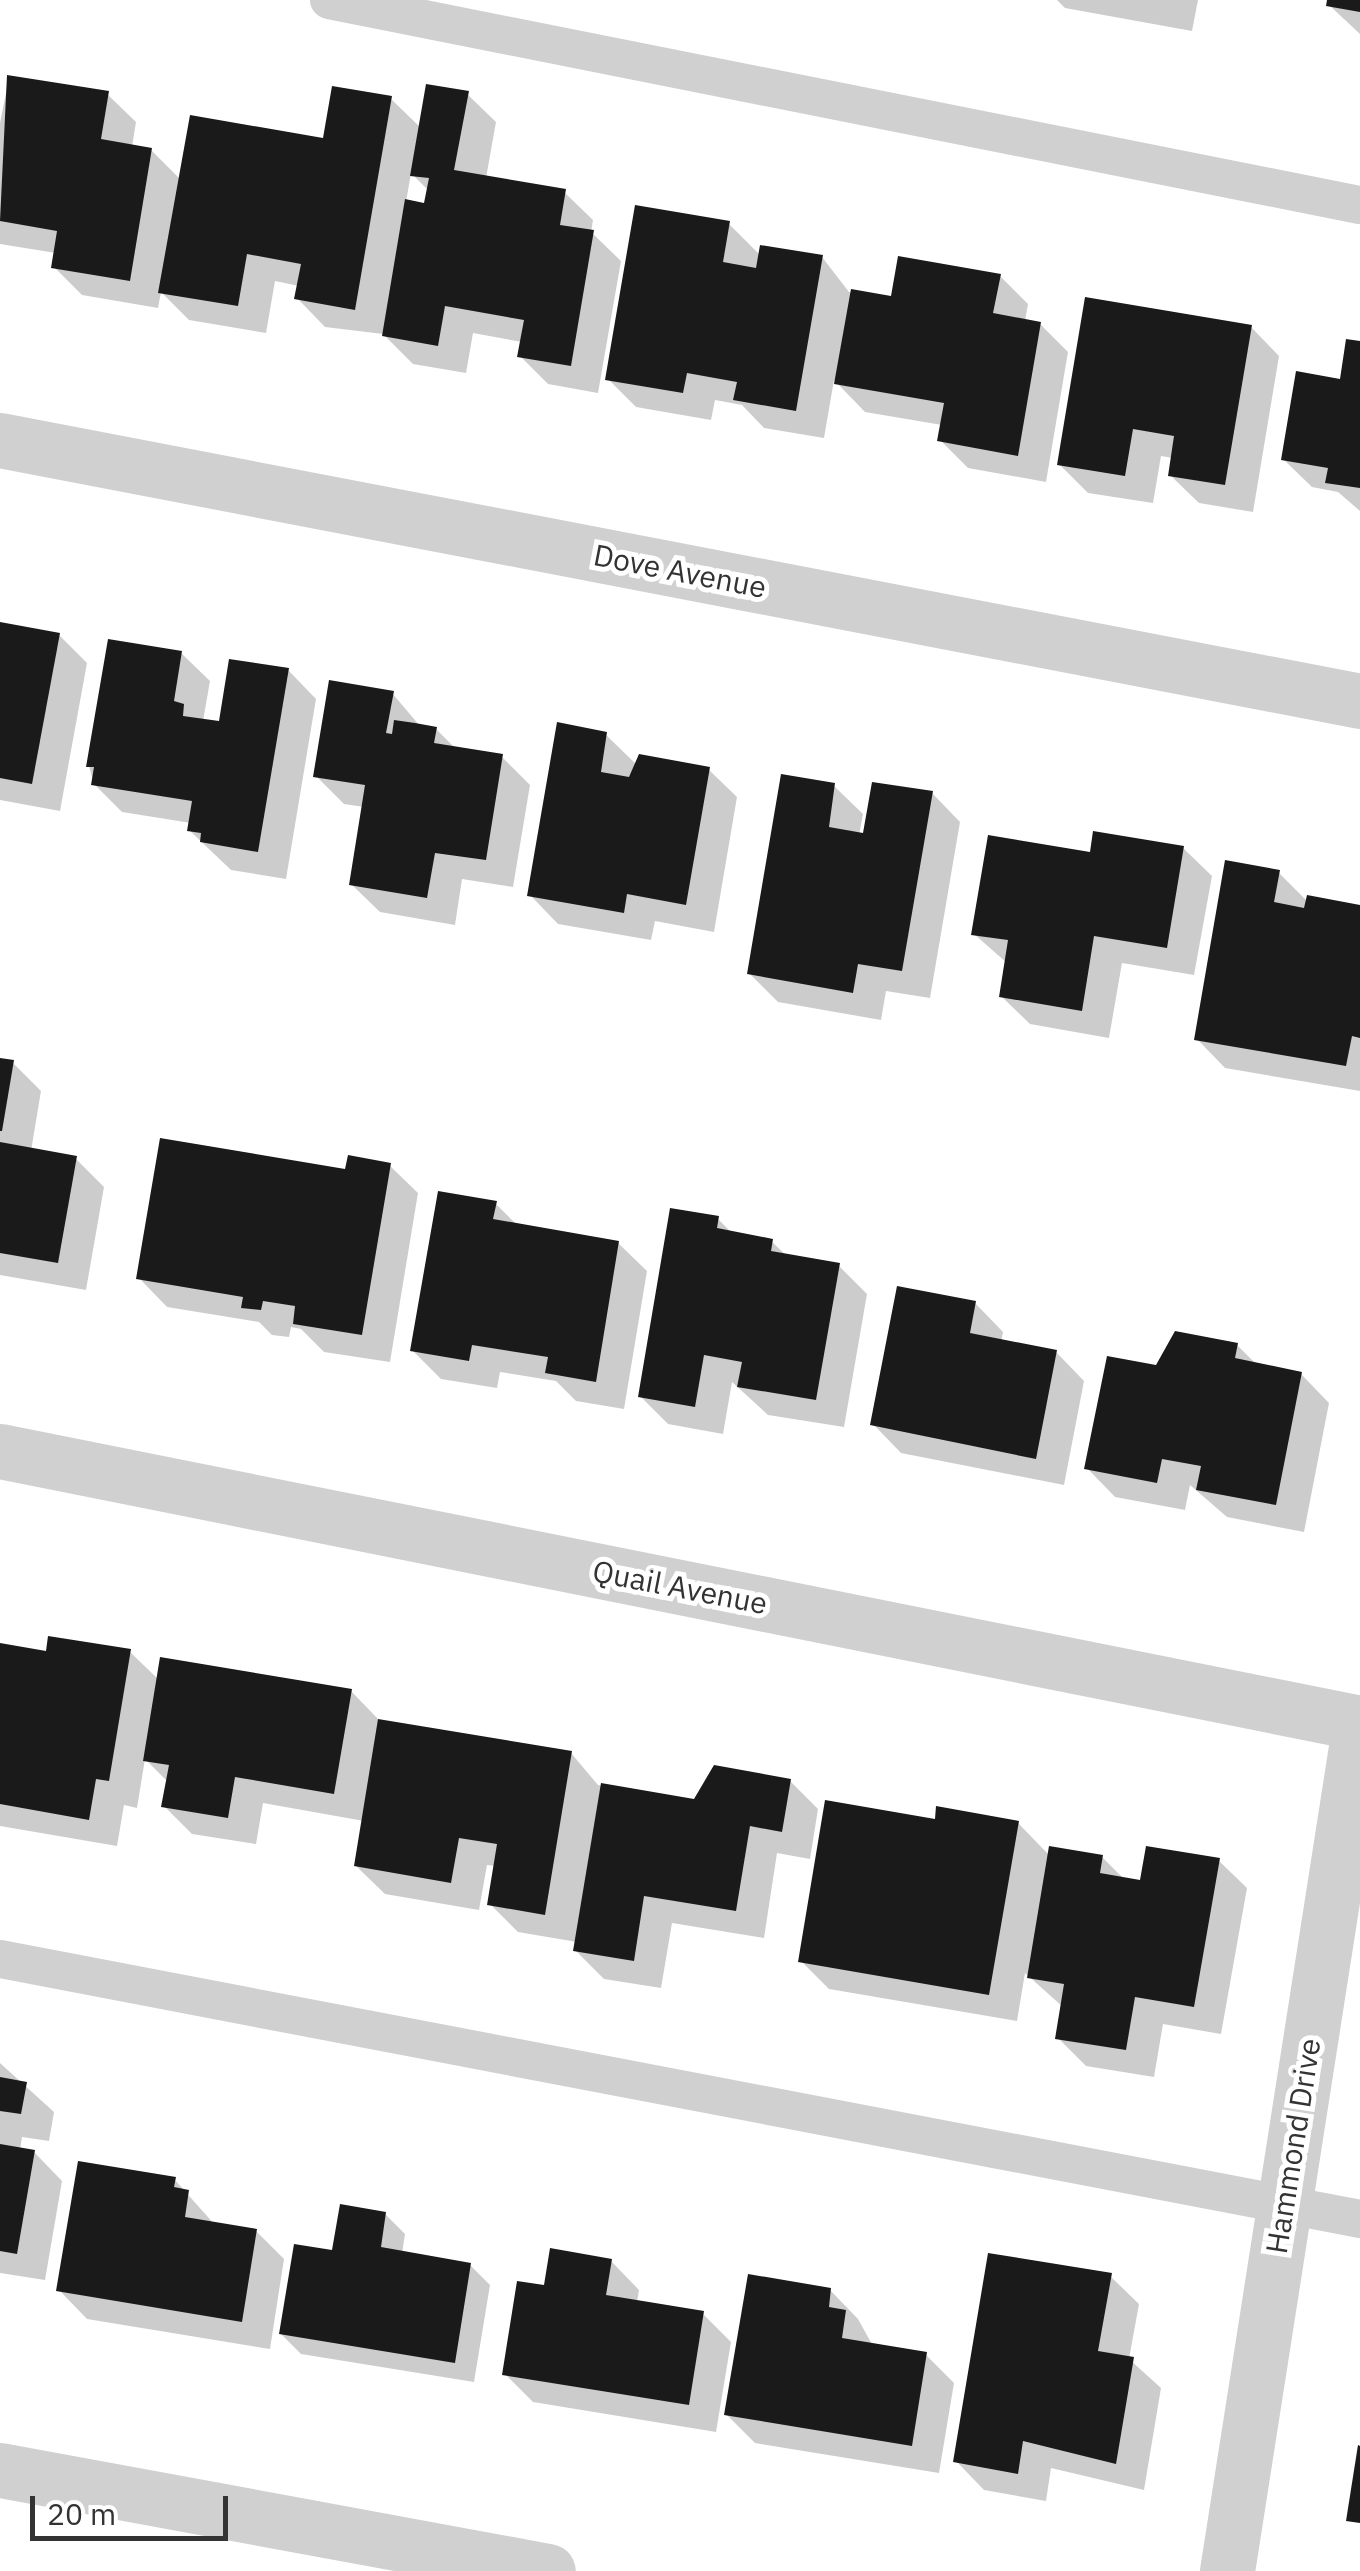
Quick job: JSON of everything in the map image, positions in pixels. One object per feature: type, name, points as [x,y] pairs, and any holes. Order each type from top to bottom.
[{"type":"street","name":"Dove Avenue","points":[[0,440],[1360,701]]},
{"type":"street","name":"Quail Avenue","points":[[0,1451],[1360,1723]]},
{"type":"street","name":"Hammond Drive","points":[[1228,2571],[1360,1723]]},
{"type":"street","points":[[0,2470],[548,2571]]},
{"type":"lane","points":[[329,0],[1360,205]]},
{"type":"lane","points":[[0,1959],[1360,2219]]},
{"type":"building","points":[[1327,0],[1360,0],[1360,12],[1326,6]]},
{"type":"building","points":[[7,75],[109,91],[101,139],[152,148],[130,281],[51,268],[57,231],[0,221]]},
{"type":"building","points":[[426,84],[469,91],[454,170],[566,189],[560,225],[594,230],[571,366],[517,357],[524,320],[445,306],[438,346],[382,336],[405,199],[424,203],[429,178],[410,176]]},
{"type":"building","points":[[332,86],[392,96],[355,310],[294,299],[301,264],[247,254],[238,306],[158,293],[190,115],[323,138]]},
{"type":"building","points":[[635,205],[730,221],[723,262],[756,268],[760,245],[823,255],[796,411],[733,400],[737,382],[687,373],[683,393],[605,380]]},
{"type":"building","points":[[898,256],[1001,274],[993,313],[1041,322],[1018,456],[937,441],[944,403],[834,384],[851,289],[891,296]]},
{"type":"building","points":[[1085,297],[1252,325],[1225,485],[1168,476],[1174,436],[1133,429],[1125,476],[1057,465]]},
{"type":"building","points":[[1346,339],[1360,341],[1360,488],[1325,483],[1328,468],[1281,460],[1296,371],[1340,379]]},
{"type":"building","points":[[0,622],[60,633],[32,784],[0,778]]},
{"type":"building","points":[[108,639],[182,651],[174,701],[184,704],[183,716],[219,721],[229,659],[289,668],[258,852],[200,842],[201,833],[187,831],[192,801],[91,785],[94,767],[86,767]]},
{"type":"building","points":[[329,680],[394,691],[386,733],[392,734],[394,720],[415,723],[437,727],[434,743],[503,754],[486,860],[435,853],[427,898],[349,885],[365,785],[313,777]]},
{"type":"building","points":[[557,722],[607,732],[601,772],[629,777],[639,754],[710,767],[686,905],[627,894],[624,913],[527,896]]},
{"type":"building","points":[[781,774],[835,783],[829,827],[863,833],[872,782],[933,791],[902,971],[858,964],[853,993],[747,974]]},
{"type":"building","points":[[1093,831],[1184,846],[1167,948],[1094,936],[1082,1011],[999,997],[1008,940],[971,935],[988,835],[1090,852]]},
{"type":"building","points":[[1225,860],[1280,870],[1274,902],[1304,908],[1307,895],[1360,905],[1360,1038],[1352,1036],[1346,1066],[1194,1040]]},
{"type":"building","points":[[0,1058],[14,1060],[2,1131],[0,1131]]},
{"type":"building","points":[[160,1138],[345,1169],[348,1155],[391,1163],[362,1335],[293,1324],[295,1306],[263,1301],[261,1310],[241,1308],[243,1297],[136,1279]]},
{"type":"building","points":[[0,1142],[77,1156],[58,1263],[0,1253]]},
{"type":"building","points":[[438,1191],[497,1201],[493,1219],[619,1241],[596,1382],[545,1373],[548,1357],[472,1345],[469,1361],[410,1351]]},
{"type":"building","points":[[670,1208],[719,1216],[717,1228],[773,1239],[771,1251],[840,1263],[816,1400],[737,1387],[742,1362],[704,1355],[695,1407],[638,1397]]},
{"type":"building","points":[[897,1286],[976,1301],[970,1333],[1057,1350],[1036,1459],[870,1425]]},
{"type":"building","points":[[1175,1331],[1238,1343],[1235,1358],[1302,1372],[1276,1505],[1196,1490],[1201,1466],[1162,1459],[1157,1483],[1084,1469],[1107,1356],[1156,1365]]},
{"type":"building","points":[[48,1636],[131,1649],[109,1781],[96,1779],[89,1820],[0,1804],[0,1643],[46,1651]]},
{"type":"building","points":[[160,1657],[352,1689],[334,1794],[235,1777],[228,1818],[161,1807],[169,1765],[143,1761]]},
{"type":"building","points":[[378,1719],[572,1751],[545,1915],[487,1905],[497,1844],[459,1838],[451,1883],[354,1866]]},
{"type":"building","points":[[714,1765],[791,1779],[782,1832],[750,1826],[736,1911],[644,1896],[634,1961],[573,1951],[601,1783],[694,1799]]},
{"type":"building","points":[[825,1800],[935,1819],[936,1806],[1019,1821],[989,1995],[798,1962]]},
{"type":"building","points":[[1049,1846],[1103,1855],[1100,1873],[1140,1880],[1146,1846],[1220,1858],[1194,2007],[1135,1997],[1126,2050],[1055,2039],[1064,1984],[1027,1978]]},
{"type":"building","points":[[0,2077],[27,2082],[21,2114],[0,2111]]},
{"type":"building","points":[[0,2144],[35,2150],[17,2254],[0,2251]]},
{"type":"building","points":[[78,2161],[176,2177],[174,2187],[189,2190],[185,2217],[257,2229],[242,2322],[56,2291]]},
{"type":"building","points":[[340,2204],[386,2212],[381,2247],[471,2263],[455,2363],[279,2334],[294,2244],[332,2250]]},
{"type":"building","points":[[550,2248],[612,2259],[606,2295],[704,2311],[689,2405],[502,2375],[517,2281],[544,2285]]},
{"type":"building","points":[[988,2253],[1112,2273],[1098,2351],[1134,2357],[1116,2464],[1023,2441],[1018,2474],[953,2462]]},
{"type":"building","points":[[748,2274],[831,2288],[829,2307],[846,2310],[842,2338],[927,2352],[912,2446],[724,2415]]},
{"type":"building","points":[[1360,2446],[1360,2523],[1346,2521]]}]
